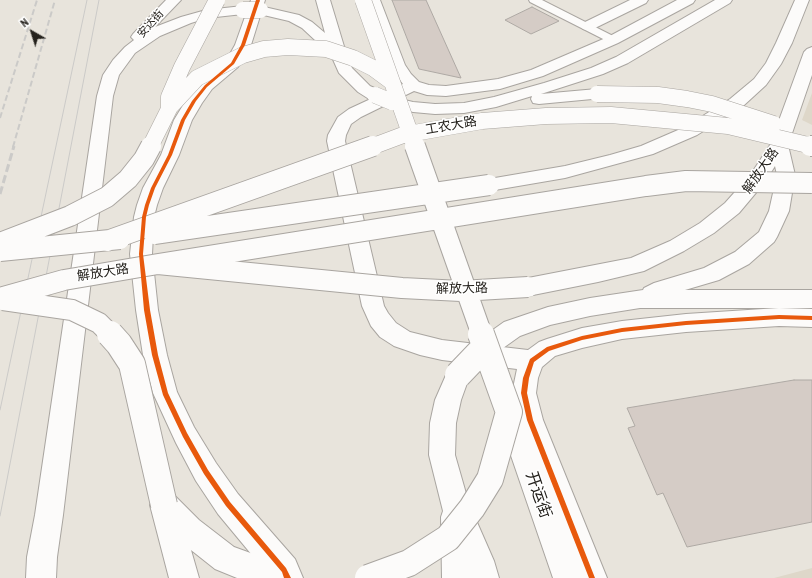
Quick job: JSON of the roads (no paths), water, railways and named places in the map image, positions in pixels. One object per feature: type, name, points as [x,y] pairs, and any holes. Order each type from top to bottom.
[{"type":"main road","name":"安达街","points":[[130,50],[139,36],[174,0]]},
{"type":"main road","points":[[169,109],[169,97],[182,67],[217,0]]},
{"type":"main road","points":[[323,0],[338,52],[345,70],[354,81],[364,90],[392,102],[412,107],[435,109],[464,108],[496,102],[570,80],[622,60],[725,0]]},
{"type":"main road","name":"开运街","points":[[363,0],[568,578]]},
{"type":"main road","points":[[373,0],[397,65],[405,77],[414,85],[427,90],[446,91],[500,84],[550,68],[614,40],[688,0]]},
{"type":"main road","points":[[588,26],[641,0]]},
{"type":"main road","points":[[0,251],[107,241],[489,185],[565,172],[647,150],[690,131],[736,103],[760,82],[773,64],[784,43],[801,1]]},
{"type":"main road","points":[[253,6],[243,44],[232,64],[206,86],[194,101],[183,120],[170,155],[153,188],[147,205],[144,217],[141,254],[147,310],[164,393],[206,472],[228,504],[284,570],[288,578]]},
{"type":"main road","points":[[41,578],[42,557],[49,515],[105,96],[111,75],[130,50],[155,33],[186,20],[206,14],[253,6],[294,18],[307,24],[338,52]]},
{"type":"main road","points":[[0,243],[70,216],[107,197],[128,179],[144,159],[169,109],[197,78],[244,55],[264,49],[288,47],[326,49],[353,58],[373,68],[392,82]]},
{"type":"main road","name":"解放大路","points":[[0,299],[64,280],[158,264],[402,288],[461,291],[528,286],[598,274],[636,264],[677,246],[707,228],[732,208],[758,178],[779,145],[812,52]]},
{"type":"main road","points":[[414,85],[355,112],[344,121],[337,135],[336,141],[371,299],[378,320],[388,330],[402,339],[420,345],[442,350],[532,361]]},
{"type":"main road","points":[[496,102],[597,94],[658,95],[706,103],[756,117],[812,140]]},
{"type":"main road","name":"工农大路","points":[[107,241],[403,135],[482,121],[546,116],[619,116],[728,126],[812,146]]},
{"type":"main road","points":[[640,299],[662,289],[711,274],[742,258],[767,237],[779,211],[786,175],[779,145]]},
{"type":"main road","points":[[158,264],[646,186],[686,181],[738,180],[812,182]]},
{"type":"main road","points":[[0,299],[72,310],[99,323],[119,344],[132,364],[164,505],[184,578]]},
{"type":"main road","points":[[457,578],[454,506],[442,455],[443,423],[448,400],[458,375],[481,351],[512,329],[548,316],[590,307],[640,299],[812,299]]},
{"type":"main road","points":[[592,578],[530,420],[524,393],[526,378],[532,361],[547,349],[582,338],[622,330],[701,322],[780,317],[812,318]]},
{"type":"main road","points":[[368,578],[409,563],[448,538],[472,508],[490,479],[509,412]]},
{"type":"main road","points":[[164,505],[189,530],[225,559],[278,578]]},
{"type":"main road","points":[[454,506],[480,561],[484,578]]},
{"type":"lane","points":[[534,0],[614,40]]},
{"type":"tram line","points":[[0,410],[87,0]]},
{"type":"tram line","points":[[0,516],[99,0]]},
{"type":"railway","points":[[0,118],[37,0]]},
{"type":"railway","points":[[13,147],[55,0]]},
{"type":"railway","points":[[0,194],[14,146]]}]
